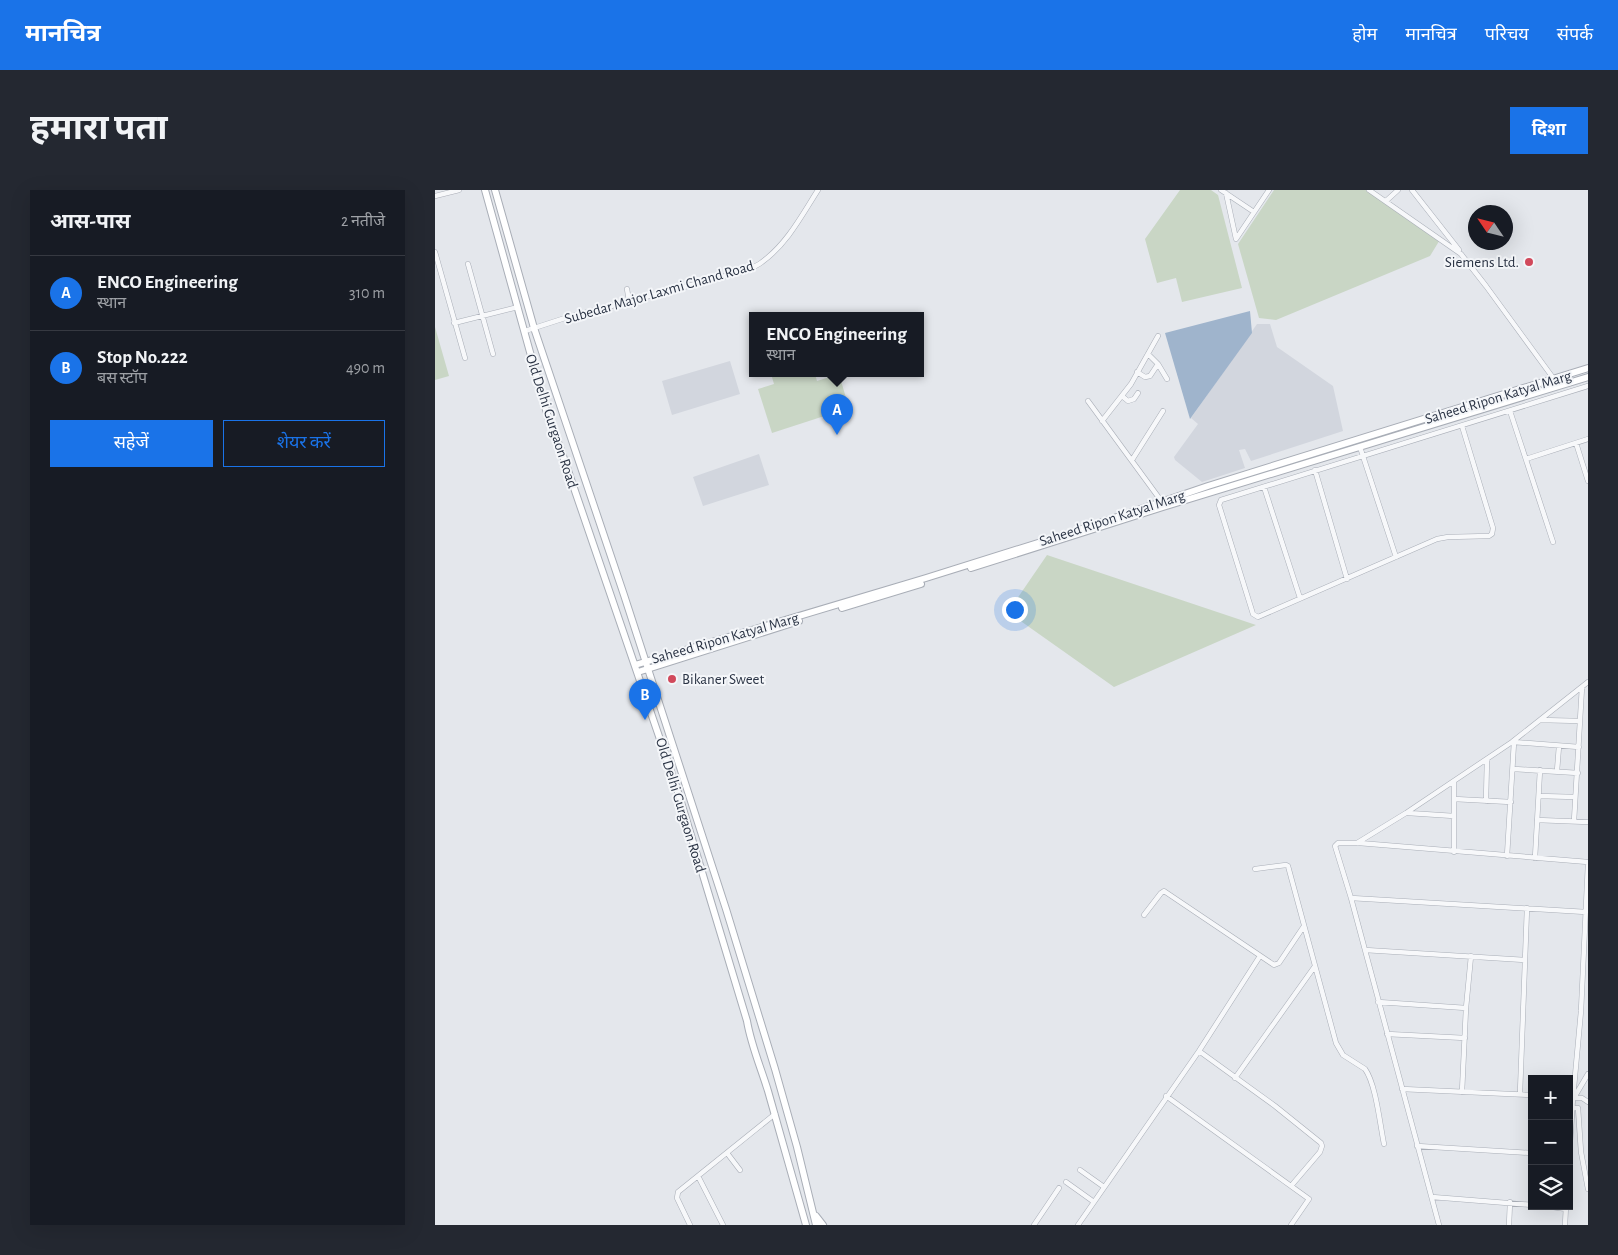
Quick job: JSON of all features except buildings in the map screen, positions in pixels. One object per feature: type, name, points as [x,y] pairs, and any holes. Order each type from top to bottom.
[{"type":"main road","name":"Old Delhi Gurgaon Road","points":[[485,190],[548,417],[685,812],[747,1021],[749,1034],[775,1114],[805,1224]]},
{"type":"main road","name":"Old Delhi Gurgaon Road","points":[[495,190],[534,328],[684,777],[772,1060],[797,1146],[816,1225]]},
{"type":"main road","name":"Saheed Ripon Katyal Marg","points":[[637,672],[1588,368]]},
{"type":"main road","name":"Saheed Ripon Katyal Marg","points":[[635,665],[1029,548],[1162,502],[1360,447],[1588,377]]},
{"type":"main road","points":[[812,1211],[823,1225]]},
{"type":"street","points":[[435,196],[459,190]]},
{"type":"street","name":"Subedar Major Laxmi Chand Road","points":[[525,331],[629,301],[741,272],[761,264],[788,237],[819,190]]},
{"type":"street","points":[[1221,190],[1254,212]]},
{"type":"street","points":[[1226,194],[1236,239],[1269,190]]},
{"type":"street","points":[[1369,190],[1461,254]]},
{"type":"street","points":[[1386,201],[1398,190]]},
{"type":"street","points":[[1413,190],[1559,386]]},
{"type":"street","points":[[435,252],[465,358]]},
{"type":"street","points":[[468,264],[493,354]]},
{"type":"street","points":[[627,289],[629,301]]},
{"type":"street","points":[[454,323],[518,307]]},
{"type":"street","points":[[1102,421],[1122,396],[1158,336]]},
{"type":"street","points":[[1147,354],[1158,364],[1167,380]]},
{"type":"street","points":[[1137,372],[1145,377],[1150,376],[1158,364]]},
{"type":"street","points":[[1462,426],[1493,528],[1492,534],[1489,536],[1443,538],[1258,617],[1252,612],[1219,502],[1224,498],[1588,386]]},
{"type":"street","points":[[1122,396],[1128,401],[1134,399],[1138,393]]},
{"type":"street","points":[[1088,401],[1162,502]]},
{"type":"street","points":[[1132,460],[1163,411]]},
{"type":"street","points":[[1510,411],[1553,542]]},
{"type":"street","points":[[1526,459],[1588,439]]},
{"type":"street","points":[[1576,443],[1588,481]]},
{"type":"street","points":[[1360,447],[1396,557]]},
{"type":"street","points":[[1315,470],[1347,579]]},
{"type":"street","points":[[1264,487],[1300,598]]},
{"type":"street","points":[[1357,843],[1513,742],[1588,682]]},
{"type":"street","points":[[1574,821],[1581,687]]},
{"type":"street","points":[[1540,720],[1580,721]]},
{"type":"street","points":[[1513,742],[1579,747]]},
{"type":"street","points":[[1507,856],[1514,769],[1513,742]]},
{"type":"street","points":[[1557,772],[1559,746]]},
{"type":"street","points":[[1486,801],[1487,759]]},
{"type":"street","points":[[1514,769],[1578,773]]},
{"type":"street","points":[[1535,858],[1539,770]]},
{"type":"street","points":[[1453,782],[1454,852]]},
{"type":"street","points":[[1539,796],[1575,797]]},
{"type":"street","points":[[1454,799],[1511,802]]},
{"type":"street","points":[[1406,813],[1454,816]]},
{"type":"street","points":[[1537,820],[1588,822]]},
{"type":"street","points":[[1439,1225],[1351,898],[1335,846],[1338,843],[1357,843],[1588,863],[1581,1011],[1573,1088]]},
{"type":"street","points":[[1255,869],[1288,866],[1339,1050],[1367,1072],[1384,1144]]},
{"type":"street","points":[[1144,915],[1161,893],[1165,891],[1271,964],[1276,965],[1304,926]]},
{"type":"street","points":[[1351,898],[1586,912]]},
{"type":"street","points":[[1520,1094],[1527,908]]},
{"type":"street","points":[[1365,950],[1525,960]]},
{"type":"street","points":[[1078,1225],[1199,1051],[1260,956]]},
{"type":"street","points":[[1462,1092],[1466,1008],[1471,956]]},
{"type":"street","points":[[1235,1078],[1315,966]]},
{"type":"street","points":[[1378,1002],[1466,1008]]},
{"type":"street","points":[[1387,1034],[1465,1038]]},
{"type":"street","points":[[1199,1051],[1275,1106],[1321,1144],[1320,1152],[1291,1186]]},
{"type":"street","points":[[1573,1096],[1588,1074]]},
{"type":"street","points":[[1402,1089],[1528,1095]]},
{"type":"street","points":[[1167,1096],[1309,1198],[1291,1225]]},
{"type":"street","points":[[1573,1098],[1582,1098],[1588,1102]]},
{"type":"street","points":[[1573,1108],[1578,1108],[1581,1152],[1588,1189]]},
{"type":"street","points":[[690,1225],[677,1195],[681,1189],[775,1114]]},
{"type":"street","points":[[1417,1146],[1528,1153]]},
{"type":"street","points":[[727,1153],[740,1170]]},
{"type":"street","points":[[1080,1170],[1104,1187]]},
{"type":"street","points":[[698,1176],[723,1225]]},
{"type":"street","points":[[1066,1182],[1094,1202]]},
{"type":"street","points":[[1034,1225],[1059,1188]]},
{"type":"street","points":[[1432,1197],[1528,1204]]},
{"type":"street","points":[[1509,1225],[1510,1202]]},
{"type":"street","points":[[1565,1225],[1566,1210]]},
{"type":"shaded area","points":[[1257,324],[1270,324],[1277,347],[1333,386],[1343,431],[1251,461],[1245,449],[1239,450],[1245,468],[1202,482],[1175,460],[1174,457],[1198,424],[1191,418]]},
{"type":"shaded area","points":[[730,361],[740,394],[672,415],[662,381]]},
{"type":"shaded area","points":[[759,454],[769,485],[703,506],[693,477]]},
{"type":"green space","points":[[1180,190],[1211,190],[1218,195],[1242,288],[1182,302],[1176,278],[1157,283],[1145,239]]},
{"type":"green space","points":[[1274,190],[1370,190],[1441,238],[1430,256],[1276,320],[1259,318],[1238,244]]},
{"type":"green space","points":[[435,327],[449,376],[435,380]]},
{"type":"green space","points":[[772,377],[816,377],[817,381],[830,377],[840,377],[849,408],[772,433],[758,389],[774,384]]},
{"type":"green space","points":[[1047,555],[1256,625],[1114,687],[1008,612]]},
{"type":"water","points":[[1250,311],[1252,333],[1190,419],[1165,333]]},
{"type":"place","name":"Siemens Ltd.","points":[[1529,262]]},
{"type":"place","name":"ENCO Engineering","points":[[837,435]]},
{"type":"place","name":"Bikaner Sweet","points":[[672,679]]},
{"type":"place","name":"Stop No.222","points":[[645,720]]}]
